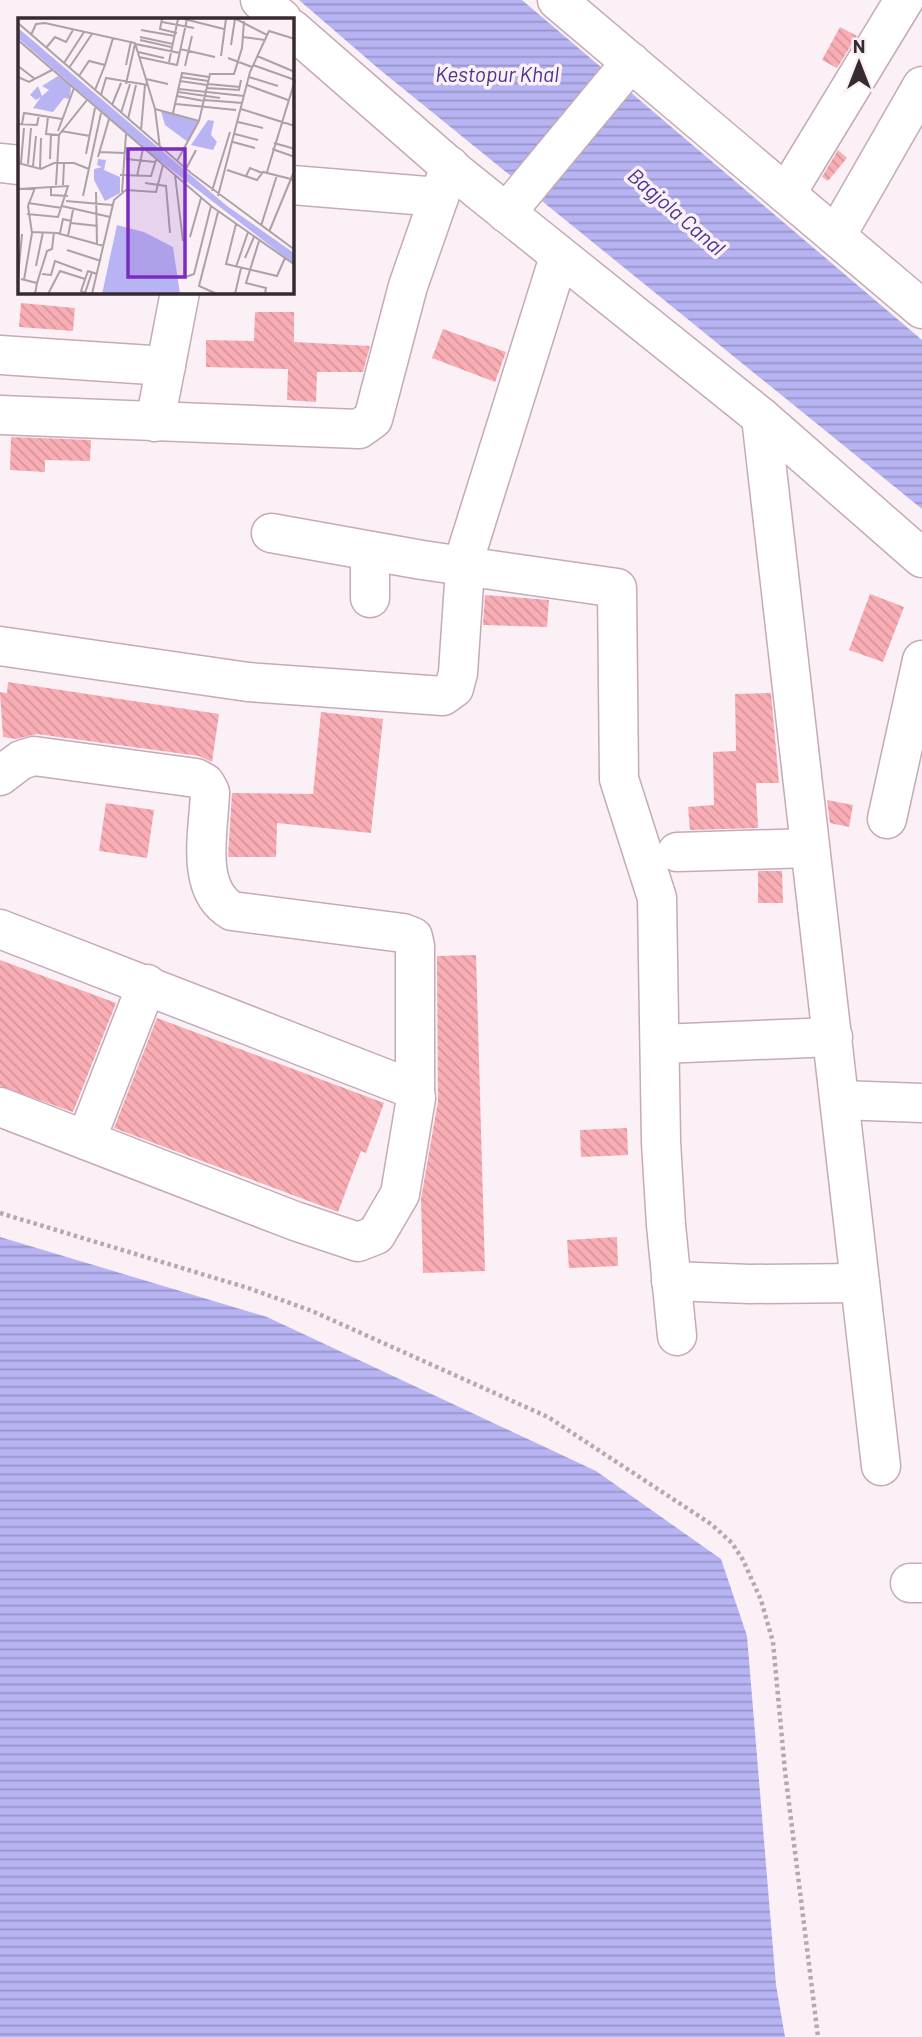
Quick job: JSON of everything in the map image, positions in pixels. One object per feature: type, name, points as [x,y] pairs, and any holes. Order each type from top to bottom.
[{"type":"street","points":[[243,18],[248,0]]},
{"type":"street","points":[[260,0],[281,18]]},
{"type":"street","points":[[557,0],[922,309]]},
{"type":"street","points":[[786,194],[904,0]]},
{"type":"street","points":[[294,31],[445,181],[506,213],[761,417],[922,558]]},
{"type":"street","points":[[506,213],[631,62]]},
{"type":"street","points":[[836,236],[922,86]]},
{"type":"street","points":[[0,163],[18,165]]},
{"type":"street","points":[[294,186],[445,181]]},
{"type":"street","points":[[0,415],[359,429],[366,427],[373,419],[408,286],[445,181]]},
{"type":"street","points":[[0,646],[248,682],[443,696],[454,688],[458,673],[464,565],[559,257]]},
{"type":"street","points":[[155,422],[180,294]]},
{"type":"street","points":[[0,355],[166,366]]},
{"type":"street","points":[[761,417],[881,1466]]},
{"type":"street","points":[[271,533],[370,551],[617,588],[619,779],[657,898],[665,1211],[677,1336]]},
{"type":"street","points":[[370,551],[370,598]]},
{"type":"street","points":[[887,819],[922,660]]},
{"type":"street","points":[[0,776],[21,760],[34,756],[196,778],[205,783],[210,792],[208,881],[218,903],[232,911],[403,933],[412,937],[415,946],[415,1091],[400,1194],[376,1235],[358,1242],[295,1221],[0,1107]]},
{"type":"street","points":[[677,852],[810,848]]},
{"type":"street","points":[[0,929],[147,984],[415,1091]]},
{"type":"street","points":[[86,1140],[147,984]]},
{"type":"street","points":[[660,1044],[833,1037]]},
{"type":"street","points":[[840,1100],[922,1103]]},
{"type":"street","points":[[671,1281],[750,1284],[860,1283]]},
{"type":"path","points":[[0,1213],[248,1288],[312,1311],[548,1417],[711,1524],[732,1544],[761,1600],[773,1642],[785,1771],[818,2037]]},
{"type":"water","name":"Kestopur Khal","points":[[299,0],[522,0],[922,340],[922,509],[379,69]]},
{"type":"water","points":[[0,1237],[267,1317],[596,1471],[721,1559],[747,1636],[776,1985],[785,2037],[0,2037]]},
{"type":"building","points":[[840,27],[857,36],[837,68],[822,60]]},
{"type":"building","points":[[838,150],[847,158],[828,181],[822,177]]},
{"type":"building","points":[[21,303],[75,308],[73,331],[19,327]]},
{"type":"building","points":[[255,312],[294,312],[294,342],[370,346],[363,372],[317,372],[316,402],[287,400],[288,369],[206,367],[206,340],[254,341]]},
{"type":"building","points":[[443,329],[506,352],[495,382],[432,358]]},
{"type":"building","points":[[11,437],[91,440],[90,461],[45,460],[45,472],[10,470]]},
{"type":"building","points":[[870,594],[904,607],[883,662],[849,650]]},
{"type":"building","points":[[485,595],[549,600],[547,627],[483,625]]},
{"type":"building","points":[[8,682],[219,714],[212,762],[199,756],[37,734],[16,739],[3,737],[0,692],[7,693]]},
{"type":"building","points":[[771,693],[779,783],[756,783],[758,828],[690,830],[688,807],[714,805],[713,752],[736,751],[735,694]]},
{"type":"building","points":[[321,712],[383,719],[371,833],[277,823],[276,857],[228,857],[232,793],[313,794]]},
{"type":"building","points":[[827,800],[853,805],[849,827],[830,823]]},
{"type":"building","points":[[106,803],[154,810],[147,858],[99,851]]},
{"type":"building","points":[[758,871],[782,871],[783,903],[758,903]]},
{"type":"building","points":[[476,955],[485,1271],[423,1273],[421,1199],[438,1101],[437,956]]},
{"type":"building","points":[[0,960],[116,1003],[73,1112],[0,1086]]},
{"type":"building","points":[[157,1018],[384,1103],[366,1153],[361,1151],[338,1212],[114,1128]]},
{"type":"building","points":[[627,1128],[628,1155],[581,1157],[580,1130]]},
{"type":"building","points":[[617,1237],[618,1266],[569,1268],[567,1240]]},
{"type":"water label","name":"Bagjola Canal","points":[[677,211]]}]
